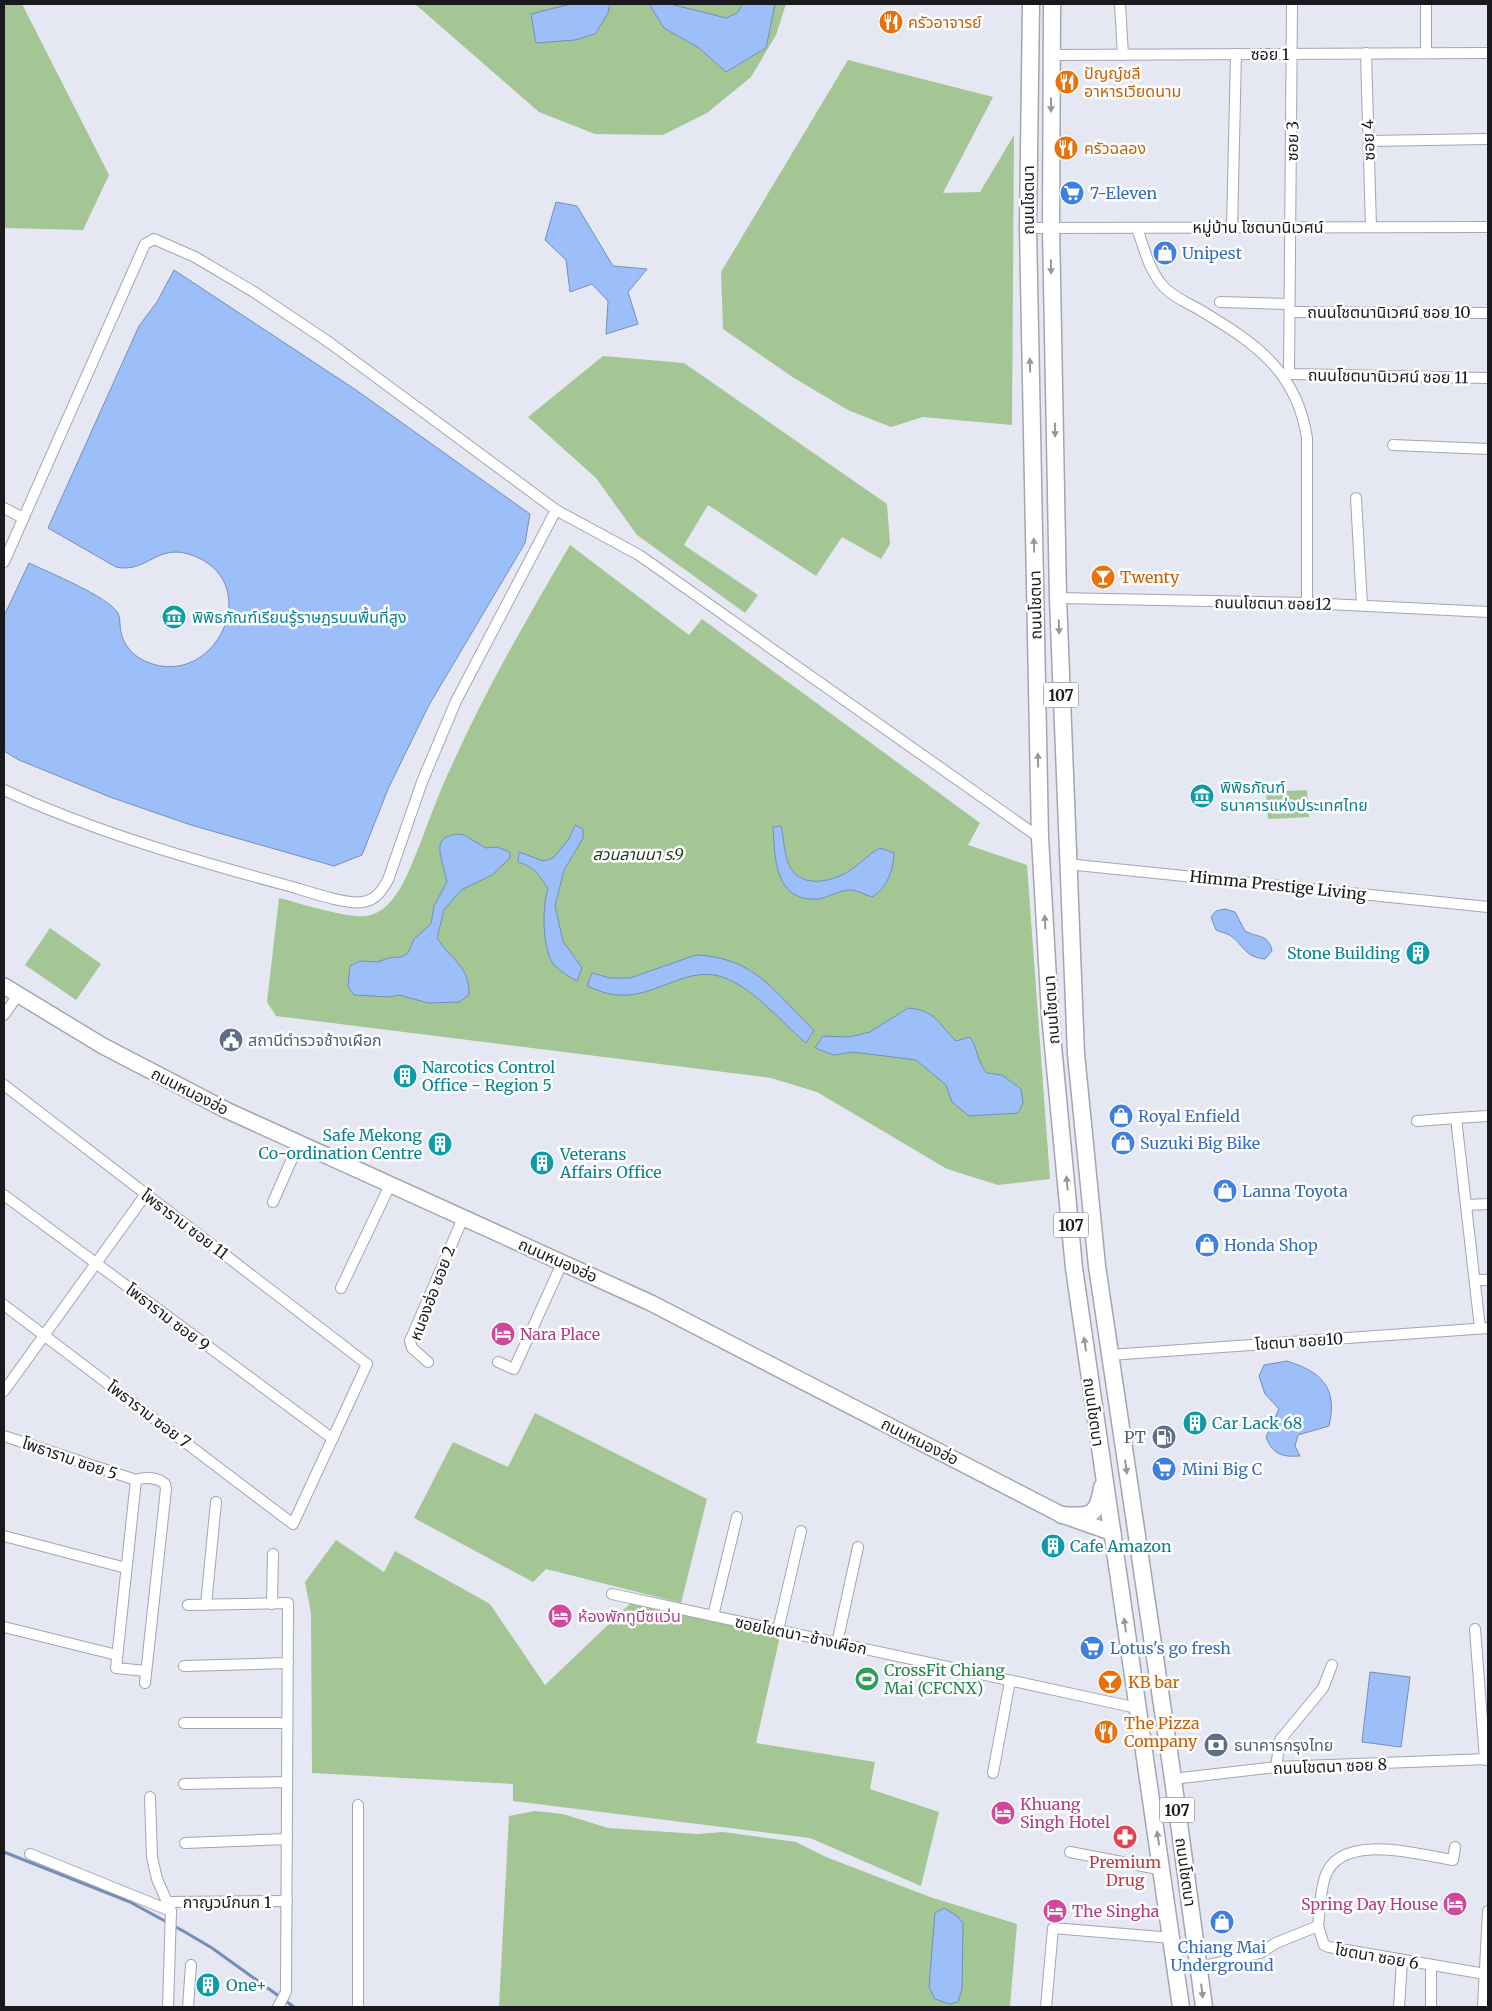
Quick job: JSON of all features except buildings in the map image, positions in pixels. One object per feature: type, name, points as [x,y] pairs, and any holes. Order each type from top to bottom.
[{"type":"main road","name":"ถนนโชตนา","points":[[1031,4],[1028,228],[1040,838],[1050,1014],[1074,1268],[1137,1708],[1163,1870],[1181,2007]]},
{"type":"main road","name":"ถนนโชตนา","points":[[1052,4],[1050,228],[1058,598],[1073,1003],[1097,1266],[1173,1779],[1204,2007]]},
{"type":"main road","name":"ถนนหนองฮ่อ","points":[[4,986],[102,1046],[226,1110],[651,1302],[1062,1514],[1113,1533]]},
{"type":"main road","points":[[1074,1268],[1097,1266]]},
{"type":"main road","points":[[1062,1514],[1084,1517],[1094,1512],[1100,1501],[1104,1479]]},
{"type":"main road","points":[[1113,1533],[1136,1530]]},
{"type":"street","points":[[1120,4],[1123,55]]},
{"type":"street","name":"ซอย 3","points":[[1289,374],[1292,4]]},
{"type":"street","points":[[1426,4],[1426,53]]},
{"type":"street","name":"ซอย 1","points":[[1052,55],[1488,52]]},
{"type":"street","name":"ซอย 4","points":[[1366,53],[1371,227]]},
{"type":"street","points":[[1232,228],[1236,54]]},
{"type":"street","points":[[1368,141],[1488,139]]},
{"type":"street","name":"หมู่บ้าน โชตนานิเวศน์","points":[[1028,228],[1488,227]]},
{"type":"street","points":[[1138,228],[1147,257],[1165,288],[1255,348],[1279,371],[1296,396],[1304,418],[1307,438],[1307,603]]},
{"type":"street","points":[[4,562],[145,244],[154,239],[166,243],[254,292],[330,343],[556,510],[639,555],[1040,838]]},
{"type":"street","name":"ถนนโชตนานิเวศน์ ซอย 10","points":[[1220,302],[1290,308],[1488,313]]},
{"type":"street","name":"ถนนโชตนานิเวศน์ ซอย 11","points":[[1289,374],[1488,378]]},
{"type":"street","points":[[1393,445],[1488,449]]},
{"type":"street","points":[[1356,498],[1362,605]]},
{"type":"street","points":[[4,508],[24,518]]},
{"type":"street","points":[[4,790],[41,808],[240,874],[337,899],[364,902],[379,894],[388,880],[422,782],[456,701],[556,510]]},
{"type":"street","name":"ถนนโชตนา ซอย12","points":[[1058,598],[1307,603],[1488,612]]},
{"type":"street","name":"Himma Prestige Living","points":[[1067,864],[1488,907]]},
{"type":"street","points":[[4,1015],[18,995]]},
{"type":"street","name":"โพธาราม ซอย 11","points":[[4,1085],[367,1364],[333,1439]]},
{"type":"street","points":[[1417,1121],[1488,1116]]},
{"type":"street","points":[[1456,1118],[1475,1280],[1484,1328]]},
{"type":"street","points":[[273,1202],[299,1143]]},
{"type":"street","points":[[341,1288],[390,1185]]},
{"type":"street","points":[[4,1391],[146,1194]]},
{"type":"street","name":"โพธาราม ซอย 9","points":[[4,1196],[333,1439]]},
{"type":"street","points":[[1466,1205],[1488,1204]]},
{"type":"street","name":"หนองฮ่อ ซอย 2","points":[[428,1362],[412,1348],[410,1341],[463,1218]]},
{"type":"street","points":[[498,1362],[514,1369],[563,1261]]},
{"type":"street","points":[[1475,1280],[1488,1280]]},
{"type":"street","name":"โพธาราม ซอย 7","points":[[4,1305],[293,1524],[333,1439]]},
{"type":"street","name":"โชตนา ซอย10","points":[[1110,1355],[1484,1328]]},
{"type":"street","name":"โพธาราม ซอย 5","points":[[4,1436],[136,1480],[142,1478],[164,1482],[166,1489],[146,1671]]},
{"type":"street","points":[[136,1480],[116,1668],[146,1671],[145,1683]]},
{"type":"street","points":[[206,1605],[216,1502]]},
{"type":"street","points":[[713,1616],[738,1517]]},
{"type":"street","points":[[778,1630],[801,1531]]},
{"type":"street","points":[[4,1536],[126,1568]]},
{"type":"street","points":[[837,1643],[858,1546]]},
{"type":"street","points":[[272,1604],[273,1554]]},
{"type":"street","name":"ซอยโชตนา-ช้างเผือก","points":[[612,1594],[1137,1708]]},
{"type":"street","points":[[188,1605],[288,1604],[286,1992],[278,2007]]},
{"type":"street","points":[[4,1627],[116,1655]]},
{"type":"street","points":[[1475,1630],[1487,1760]]},
{"type":"street","points":[[184,1666],[288,1662]]},
{"type":"street","points":[[1276,1767],[1280,1740],[1323,1688],[1332,1665]]},
{"type":"street","points":[[994,1773],[1010,1681]]},
{"type":"street","points":[[184,1724],[287,1723]]},
{"type":"street","name":"ถนนโชตนา ซอย 8","points":[[1173,1779],[1276,1767],[1487,1760]]},
{"type":"street","points":[[184,1784],[287,1782]]},
{"type":"street","points":[[150,1797],[152,1857],[157,1879],[169,1906],[172,1928],[168,2007]]},
{"type":"street","points":[[358,1805],[358,2007]]},
{"type":"street","points":[[185,1843],[287,1839]]},
{"type":"street","points":[[1318,1926],[1326,1876],[1341,1858],[1359,1850],[1377,1849],[1453,1860],[1455,1846]]},
{"type":"street","points":[[1070,1852],[1163,1870]]},
{"type":"street","points":[[30,1854],[169,1906]]},
{"type":"street","name":"กาญวน์กนก 1","points":[[169,1906],[287,1901]]},
{"type":"street","points":[[1483,2007],[1488,1911]]},
{"type":"street","name":"โชตนา ซอย 6","points":[[1199,1967],[1260,1953],[1276,1943],[1318,1926],[1324,1945],[1329,1947],[1485,1974]]},
{"type":"street","points":[[1046,2007],[1053,1928],[1172,1938]]},
{"type":"street","points":[[1399,2007],[1402,1961]]},
{"type":"street","points":[[188,2007],[190,1965]]},
{"type":"street","points":[[1431,1966],[1431,2007]]},
{"type":"green space","points":[[4,4],[22,4],[109,175],[83,230],[4,228]]},
{"type":"green space","points":[[415,4],[786,4],[776,35],[751,77],[707,113],[663,135],[595,134],[539,112]]},
{"type":"green space","points":[[848,60],[993,97],[943,193],[980,192],[1014,135],[1012,425],[923,417],[891,427],[848,410],[794,378],[723,329],[721,272]]},
{"type":"green space","points":[[603,356],[684,363],[887,504],[890,544],[881,559],[842,537],[816,576],[708,505],[684,545],[758,595],[745,613],[637,535],[596,478],[528,417]]},
{"type":"green space","name":"สวนลานนา ร.9","points":[[570,545],[689,635],[702,619],[980,823],[968,845],[1027,865],[1050,1179],[998,1185],[947,1169],[817,1092],[771,1078],[276,1016],[267,1002],[279,898],[352,916],[371,915],[388,905],[401,888],[443,786],[493,681]]},
{"type":"green space","points":[[1307,790],[1309,817],[1268,819],[1266,792]]},
{"type":"green space","points":[[50,928],[101,964],[76,1000],[25,965]]},
{"type":"green space","points":[[535,1413],[707,1499],[681,1603],[546,1569],[533,1582],[414,1518],[453,1442],[508,1467]]},
{"type":"green space","points":[[336,1540],[384,1572],[395,1551],[490,1604],[545,1685],[631,1603],[780,1636],[756,1743],[875,1762],[870,1789],[939,1812],[921,1886],[810,1838],[513,1801],[513,1784],[312,1773],[311,1613],[305,1582]]},
{"type":"green space","points":[[535,1811],[563,1814],[608,1828],[698,1834],[723,1832],[796,1842],[826,1857],[930,1897],[1017,1924],[1010,2006],[1013,2007],[499,2007],[509,1816]]},
{"type":"water","points":[[571,4],[610,4],[608,13],[595,34],[575,40],[536,43],[531,14]]},
{"type":"water","points":[[649,4],[670,4],[726,18],[737,13],[743,4],[775,4],[766,48],[726,72],[699,48],[664,28]]},
{"type":"water","points":[[556,202],[577,206],[613,266],[647,269],[628,292],[638,324],[606,334],[608,301],[592,284],[570,292],[566,260],[545,240]]},
{"type":"water","points":[[174,270],[356,390],[530,514],[525,543],[429,705],[388,789],[362,855],[334,866],[191,825],[110,797],[19,760],[4,751],[4,616],[29,563],[91,592],[112,606],[119,615],[121,633],[128,648],[147,662],[171,667],[193,661],[211,648],[223,630],[229,609],[227,588],[215,570],[194,556],[181,552],[171,552],[136,566],[127,568],[116,567],[48,528],[139,326],[157,302]]},
{"type":"water","points":[[575,825],[583,829],[583,838],[564,870],[555,906],[563,941],[582,968],[577,981],[554,965],[547,949],[544,917],[548,889],[533,869],[518,862],[519,852],[543,861],[553,858],[569,839]]},
{"type":"water","points":[[781,826],[788,862],[795,874],[802,879],[820,881],[837,877],[852,869],[880,848],[894,853],[893,865],[886,884],[872,897],[850,890],[817,899],[803,898],[792,893],[785,885],[776,863],[773,827]]},
{"type":"water","points":[[456,834],[464,835],[486,848],[497,847],[510,852],[510,858],[492,875],[461,890],[444,910],[437,938],[463,970],[469,995],[459,1002],[428,1003],[399,995],[389,997],[354,995],[348,986],[350,966],[360,961],[378,962],[388,958],[401,957],[408,953],[414,939],[431,924],[434,906],[447,882],[440,853],[440,844],[444,838]]},
{"type":"water","points":[[1225,909],[1235,912],[1245,931],[1266,939],[1272,951],[1265,959],[1253,956],[1231,936],[1216,930],[1211,917],[1216,911]]},
{"type":"water","points":[[696,955],[734,963],[762,979],[814,1030],[806,1043],[754,995],[731,980],[719,976],[706,974],[694,976],[632,995],[611,994],[587,986],[592,973],[610,978],[630,978]]},
{"type":"water","points":[[908,1008],[931,1015],[956,1041],[970,1037],[981,1064],[987,1073],[1002,1075],[1021,1089],[1023,1103],[1018,1113],[969,1116],[952,1102],[946,1085],[916,1060],[853,1052],[834,1055],[815,1048],[823,1036],[849,1037],[870,1032]]},
{"type":"water","points":[[1287,1361],[1310,1370],[1318,1376],[1325,1383],[1331,1401],[1329,1426],[1298,1435],[1295,1446],[1300,1456],[1279,1454],[1272,1448],[1266,1437],[1279,1409],[1265,1394],[1259,1376],[1264,1365]]},
{"type":"water","points":[[1370,1672],[1410,1677],[1401,1747],[1362,1742]]},
{"type":"water","points":[[944,1908],[957,1916],[963,1923],[962,1989],[958,2002],[949,2004],[935,1999],[929,1987],[935,1913]]},
{"type":"waterway","points":[[4,1852],[130,1902],[212,1948],[294,2007]]},
{"type":"place","name":"ครัวอาจารย์","points":[[891,22]]},
{"type":"place","name":"ปัญญ์ชลี อาหารเวียดนาม","points":[[1067,82]]},
{"type":"place","name":"ครัวฉลอง","points":[[1066,148]]},
{"type":"place","name":"7-Eleven","points":[[1072,193]]},
{"type":"place","name":"Unipest","points":[[1165,253]]},
{"type":"place","name":"Twenty","points":[[1103,577]]},
{"type":"place","name":"พิพิธภัณฑ์เรียนรู้ราษฎรบนพื้นที่สูง","points":[[174,617]]},
{"type":"place","name":"พิพิธภัณฑ์ ธนาคารแห่งประเทศไทย","points":[[1202,796]]},
{"type":"place","name":"Stone Building","points":[[1418,953]]},
{"type":"place","name":"สถานีตำรวจช้างเผือก","points":[[231,1040]]},
{"type":"place","name":"Narcotics Control Office - Region 5","points":[[405,1076]]},
{"type":"place","name":"Royal Enfield","points":[[1121,1116]]},
{"type":"place","name":"Suzuki Big Bike","points":[[1123,1143]]},
{"type":"place","name":"Safe Mekong Co-ordination Centre","points":[[440,1144]]},
{"type":"place","name":"Veterans Affairs Office","points":[[542,1163]]},
{"type":"place","name":"Lanna Toyota","points":[[1225,1191]]},
{"type":"place","name":"Honda Shop","points":[[1207,1245]]},
{"type":"place","name":"Nara Place","points":[[503,1334]]},
{"type":"place","name":"Car Lack 68","points":[[1195,1423]]},
{"type":"place","name":"PT","points":[[1164,1437]]},
{"type":"place","name":"Mini Big C","points":[[1164,1469]]},
{"type":"place","name":"Cafe Amazon","points":[[1053,1546]]},
{"type":"place","name":"ห้องพักทูบีซแว่น","points":[[560,1616]]},
{"type":"place","name":"Lotus's go fresh","points":[[1092,1648]]},
{"type":"place","name":"CrossFit Chiang Mai (CFCNX)","points":[[867,1679]]},
{"type":"place","name":"KB bar","points":[[1110,1682]]},
{"type":"place","name":"The Pizza Company","points":[[1106,1732]]},
{"type":"place","name":"ธนาคารกรุงไทย","points":[[1216,1745]]},
{"type":"place","name":"Khuang Singh Hotel","points":[[1003,1813]]},
{"type":"place","name":"Premium Drug","points":[[1125,1837]]},
{"type":"place","name":"Spring Day House","points":[[1455,1904]]},
{"type":"place","name":"The Singha","points":[[1055,1911]]},
{"type":"place","name":"Chiang Mai Underground","points":[[1222,1922]]},
{"type":"place","name":"One+","points":[[208,1985]]}]
